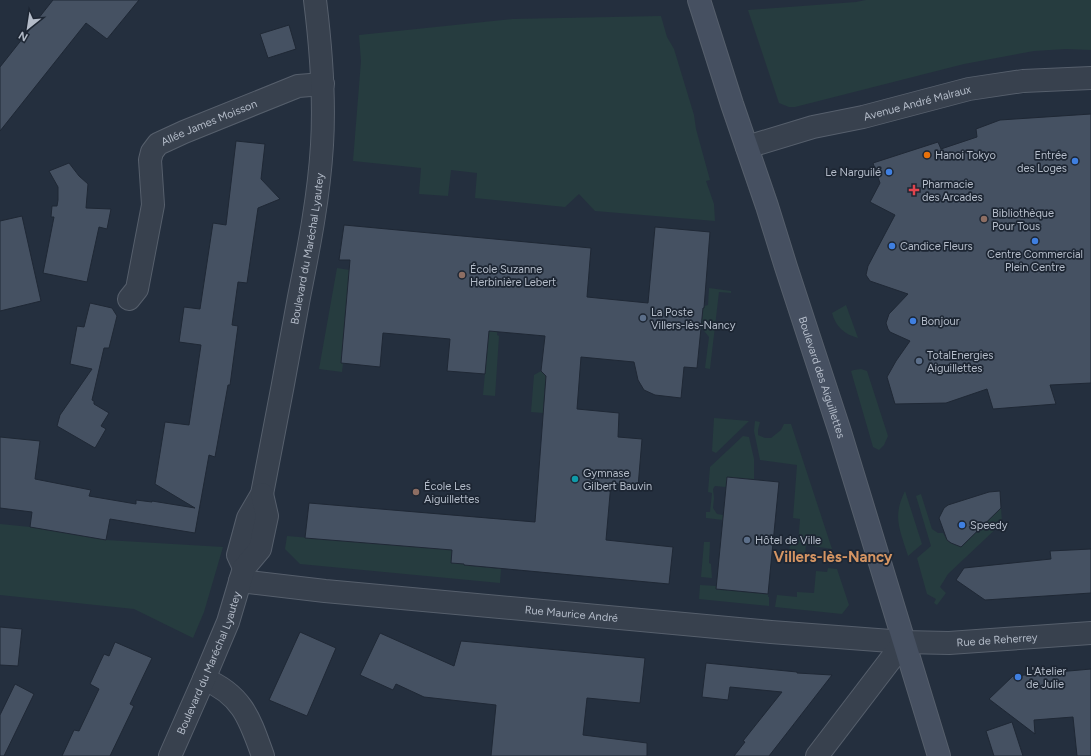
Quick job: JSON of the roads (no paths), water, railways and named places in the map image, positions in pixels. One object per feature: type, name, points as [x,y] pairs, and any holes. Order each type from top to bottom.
[{"type":"main road","name":"Boulevard des Aiguillettes","points":[[699,0],[768,206],[840,432],[939,756]]},
{"type":"street","name":"Boulevard du Maréchal Lyautey","points":[[170,756],[228,622],[242,575],[238,555],[240,547],[248,518],[262,494],[309,248],[318,191],[322,145],[323,84],[322,56],[316,0]]},
{"type":"street","name":"Avenue André Malraux","points":[[747,147],[813,128],[863,117],[969,89],[1023,81],[1091,78]]},
{"type":"street","name":"Allée James Moisson","points":[[129,299],[137,289],[153,205],[150,160],[152,152],[158,144],[298,86],[323,84]]},
{"type":"street","name":"Rue Maurice André","points":[[242,575],[325,591],[810,635],[904,642]]},
{"type":"street","name":"Rue de Reherrey","points":[[904,642],[949,643],[1091,633]]},
{"type":"street","points":[[817,756],[904,642]]},
{"type":"street","points":[[204,679],[222,688],[234,697],[242,707],[250,721],[263,756]]},
{"type":"place","name":"Hanoi Tokyo","points":[[927,155]]},
{"type":"place","name":"Entrée des Loges","points":[[1075,161]]},
{"type":"place","name":"Le Narguilé","points":[[889,172]]},
{"type":"place","name":"Pharmacie des Arcades","points":[[914,190]]},
{"type":"place","name":"Bibliothèque Pour Tous","points":[[984,219]]},
{"type":"place","name":"Centre Commercial Plein Centre","points":[[1035,241]]},
{"type":"place","name":"Candice Fleurs","points":[[892,246]]},
{"type":"place","name":"École Suzanne Herbinière Lebert","points":[[462,275]]},
{"type":"place","name":"La Poste Villers-lès-Nancy","points":[[643,318]]},
{"type":"place","name":"Bonjour","points":[[913,321]]},
{"type":"place","name":"TotalEnergies Aiguillettes","points":[[919,361]]},
{"type":"place","name":"Gymnase Gilbert Bauvin","points":[[575,479]]},
{"type":"place","name":"École Les Aiguillettes","points":[[416,492]]},
{"type":"place","name":"Speedy","points":[[962,525]]},
{"type":"place","name":"Hôtel de Ville","points":[[747,540]]},
{"type":"place","name":"L'Atelier de Julie","points":[[1018,677]]},
{"type":"district","name":"Villers-lès-Nancy","points":[[833,557]]}]
